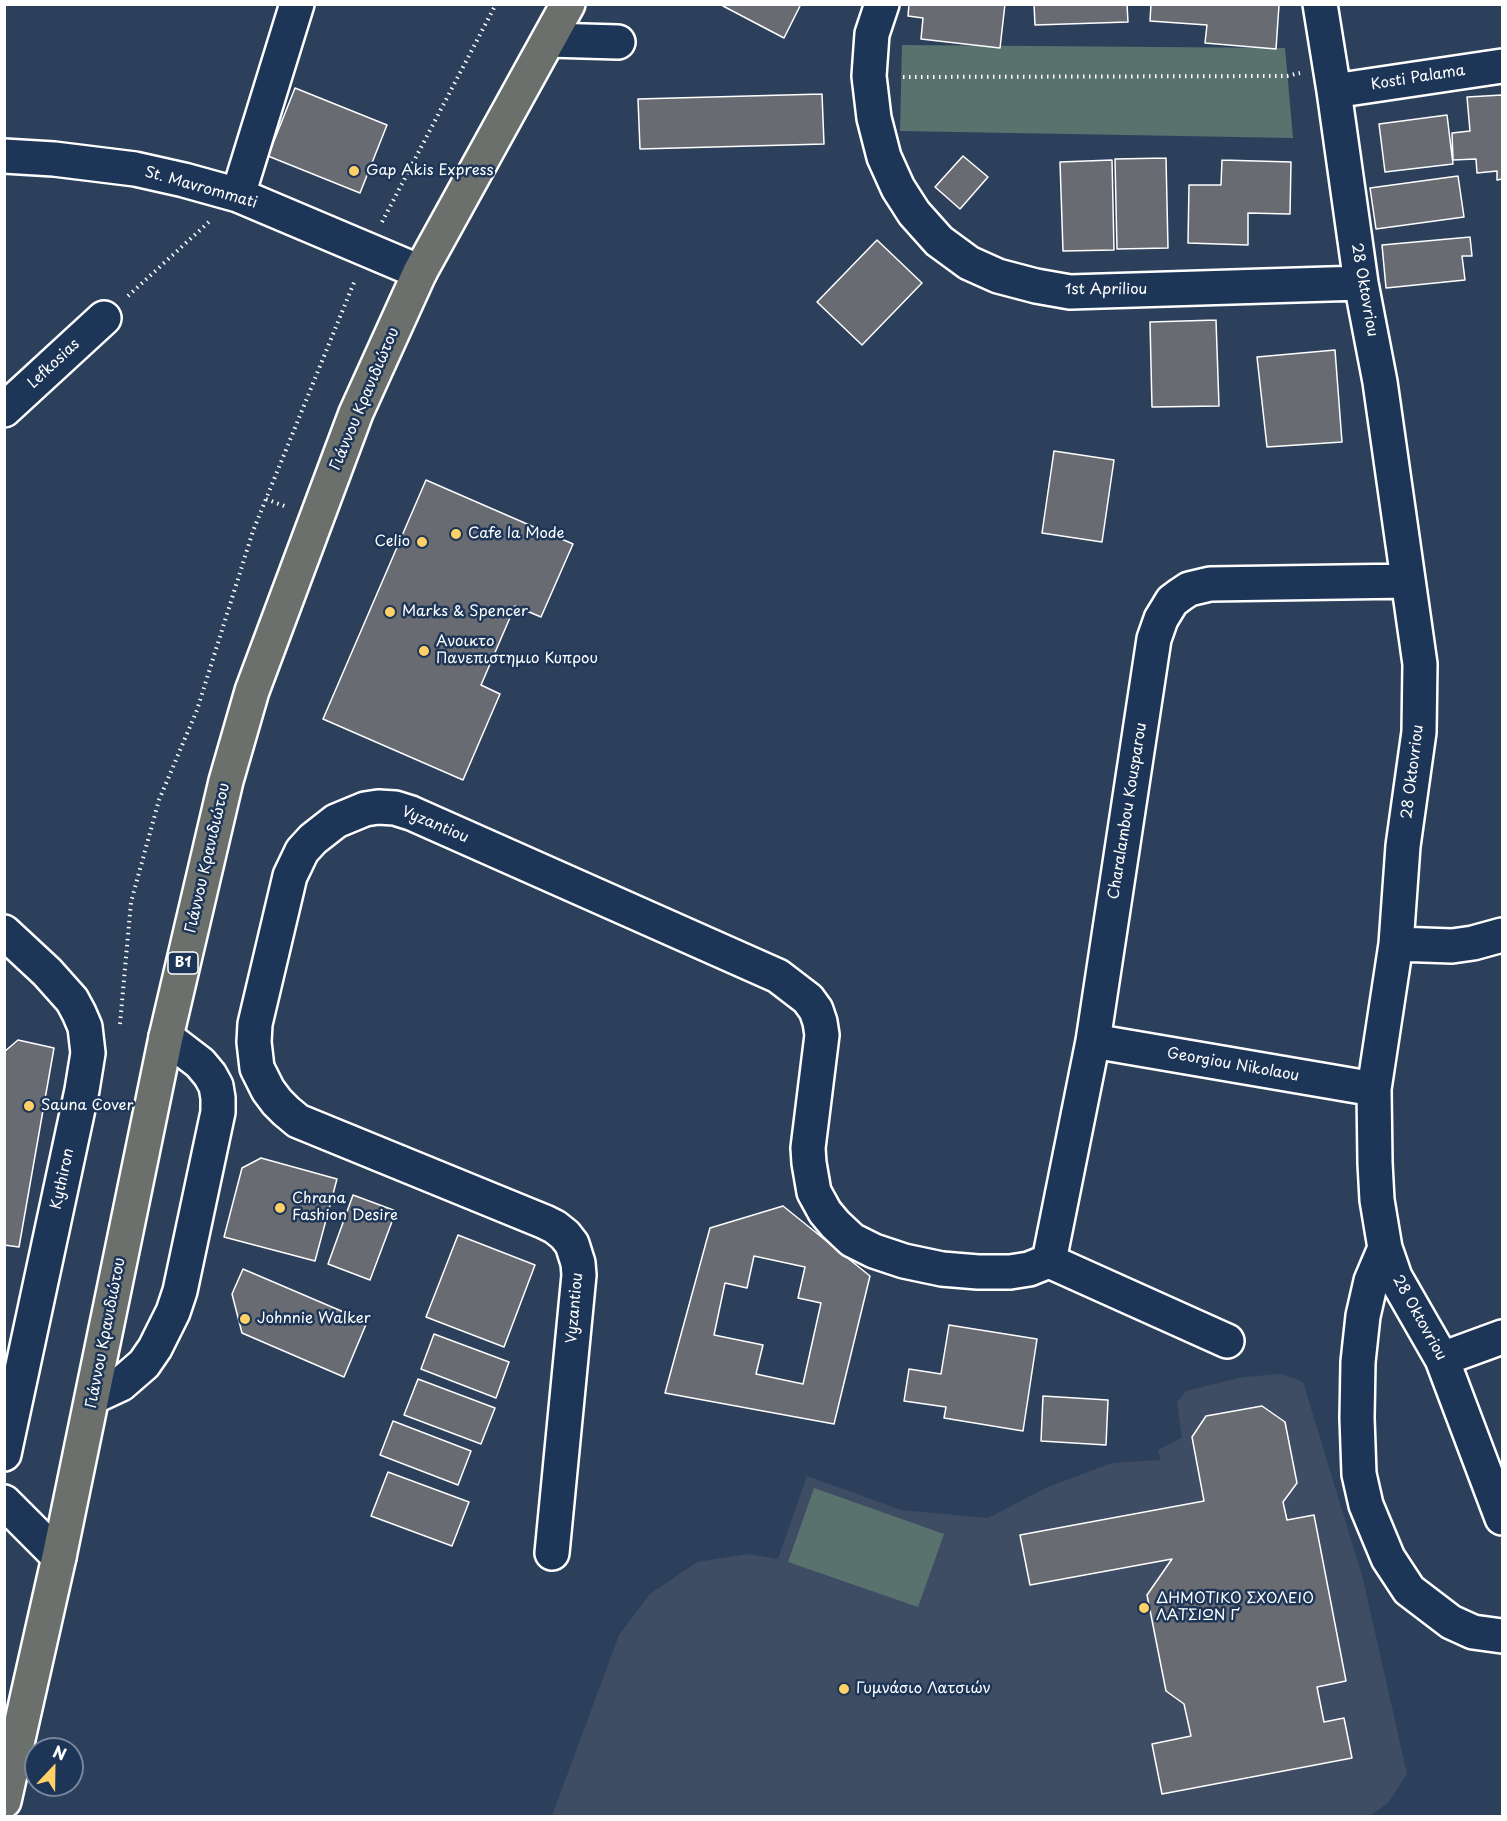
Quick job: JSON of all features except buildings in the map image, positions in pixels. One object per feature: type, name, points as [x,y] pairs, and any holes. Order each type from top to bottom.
[{"type":"main road","name":"B1","points":[[420,272],[568,4]]},
{"type":"main road","name":"Γιάννου Κρανιδιώτου","points":[[4,1801],[93,1397],[166,1037],[226,781],[252,691],[356,413],[420,272]]},
{"type":"street","points":[[238,195],[297,4]]},
{"type":"street","name":"1st Apriliou","points":[[882,4],[872,34],[869,76],[878,137],[890,172],[914,213],[939,241],[969,262],[998,276],[1070,292],[1361,283]]},
{"type":"street","name":"28 Oktovriou","points":[[1320,4],[1361,283],[1380,382],[1420,664],[1419,732],[1403,846],[1396,944],[1374,1089],[1377,1200],[1385,1248],[1395,1277],[1442,1359],[1503,1518]]},
{"type":"street","points":[[549,40],[618,42]]},
{"type":"street","name":"Kosti Palama","points":[[1332,79],[1503,66]]},
{"type":"street","name":"St. Mavrommati","points":[[4,156],[54,159],[135,169],[238,195],[420,272]]},
{"type":"street","name":"Lefkosias","points":[[4,410],[105,318]]},
{"type":"street","name":"Charalambou Kousparou","points":[[1049,1261],[1093,1041],[1154,639],[1166,609],[1172,601],[1189,589],[1210,584],[1408,581]]},
{"type":"street","name":"Vyzantiou","points":[[552,1553],[579,1275],[572,1244],[561,1231],[545,1222],[298,1121],[277,1102],[257,1068],[254,1042],[255,1024],[290,876],[302,851],[313,838],[336,821],[365,808],[395,808],[411,813],[778,976],[808,999],[816,1010],[820,1022],[822,1035],[808,1148],[809,1163],[814,1192],[835,1224],[852,1240],[874,1251],[904,1261],[942,1269],[1010,1272],[1029,1269],[1049,1261]]},
{"type":"street","name":"Kythiron","points":[[4,932],[47,972],[72,1000],[85,1027],[88,1053],[5,1446]]},
{"type":"street","points":[[1396,944],[1452,946],[1473,943],[1503,934]]},
{"type":"street","points":[[93,1397],[121,1384],[144,1364],[155,1348],[173,1312],[180,1291],[218,1112],[216,1086],[210,1075],[200,1063],[166,1037]]},
{"type":"street","name":"Georgiou Nikolaou","points":[[1093,1041],[1374,1089]]},
{"type":"street","points":[[1385,1248],[1371,1281],[1363,1316],[1358,1362],[1356,1418],[1359,1474],[1366,1505],[1388,1558],[1409,1590],[1458,1625],[1473,1632],[1503,1636]]},
{"type":"street","points":[[1049,1261],[1227,1341]]},
{"type":"street","points":[[1442,1359],[1503,1337]]},
{"type":"street","points":[[4,1502],[59,1557]]},
{"type":"path","points":[[120,1026],[131,902],[159,800],[197,710],[253,531],[368,250],[496,4]]},
{"type":"path","points":[[869,76],[1287,76],[1332,79]]},
{"type":"path","points":[[105,318],[238,195]]},
{"type":"shaded area","points":[[1282,1374],[1303,1382],[1363,1579],[1407,1774],[1388,1803],[1370,1816],[552,1816],[619,1635],[650,1594],[697,1562],[747,1554],[778,1559],[807,1476],[901,1510],[988,1518],[1048,1487],[1112,1463],[1161,1460],[1158,1450],[1182,1438],[1177,1402],[1186,1391],[1243,1377]]},
{"type":"green space","points":[[902,45],[1285,48],[1293,138],[900,131]]},
{"type":"green space","points":[[814,1488],[944,1534],[918,1607],[788,1562]]},
{"type":"place","name":"Gap Akis Express","points":[[354,171]]},
{"type":"place","name":"Cafe la Mode","points":[[456,534]]},
{"type":"place","name":"Celio","points":[[422,542]]},
{"type":"place","name":"Marks & Spencer","points":[[390,612]]},
{"type":"place","name":"Ανοικτο Πανεπιστημιο Κυπρου","points":[[424,651]]},
{"type":"place","name":"Sauna Cover","points":[[29,1106]]},
{"type":"place","name":"Chrana Fashion Desire","points":[[280,1208]]},
{"type":"place","name":"Johnnie Walker","points":[[245,1319]]},
{"type":"place","name":"ΔΗΜΟΤΙΚΟ ΣΧΟΛΕΙΟ ΛΑΤΣΙΩΝ Γ΄","points":[[1144,1608]]},
{"type":"place","name":"Γυμνάσιο Λατσιών","points":[[844,1689]]}]
